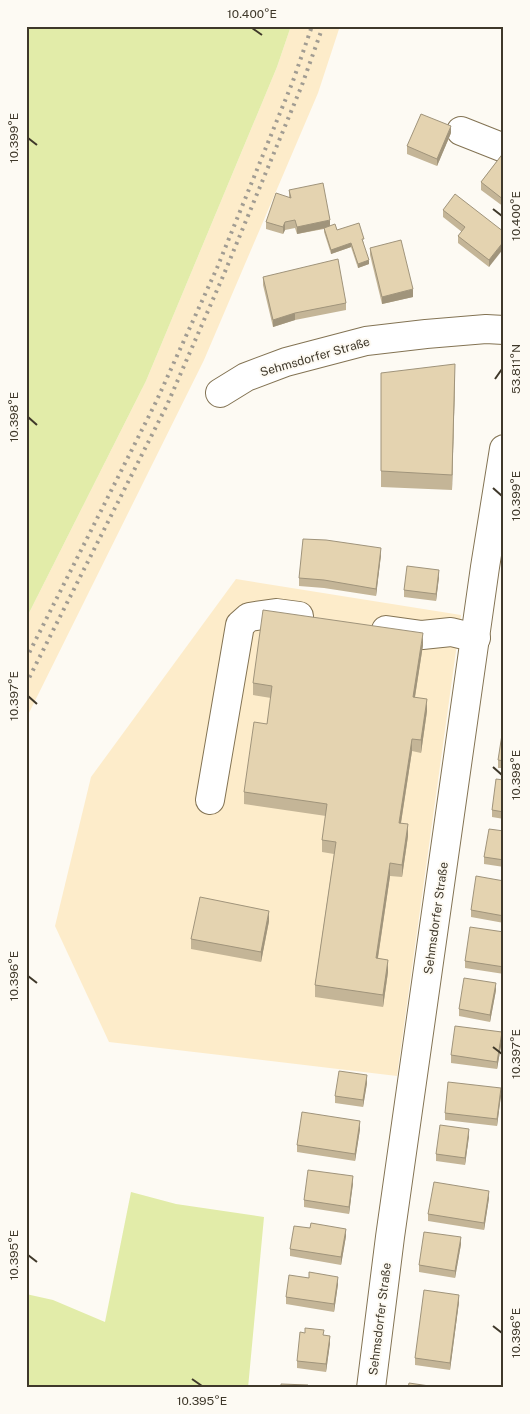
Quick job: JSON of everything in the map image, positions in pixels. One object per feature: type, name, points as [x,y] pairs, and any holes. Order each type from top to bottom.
[{"type":"main road","points":[[461,131],[504,148]]},
{"type":"main road","name":"Sehmsdorfer Straße","points":[[220,393],[246,377],[286,362],[366,341],[486,329],[504,330]]},
{"type":"main road","name":"Sehmsdorfer Straße","points":[[371,1388],[390,1237],[504,449]]},
{"type":"main road","points":[[210,800],[240,626],[249,617],[276,613],[325,620]]},
{"type":"main road","points":[[364,626],[422,635],[451,632],[476,638]]},
{"type":"shaded area","points":[[291,26],[340,26],[318,93],[204,360],[26,719],[26,619],[146,381],[277,67]]},
{"type":"shaded area","points":[[236,579],[461,615],[397,1076],[109,1042],[55,926],[91,777]]},
{"type":"green space","points":[[26,26],[291,26],[277,67],[146,381],[26,619]]},
{"type":"green space","points":[[131,1192],[176,1204],[264,1217],[248,1388],[26,1388],[26,1294],[53,1300],[105,1322]]},
{"type":"building","points":[[421,114],[451,126],[437,159],[407,146]]},
{"type":"building","points":[[504,152],[504,200],[481,182]]},
{"type":"building","points":[[323,183],[330,220],[297,227],[295,220],[285,222],[283,227],[266,222],[276,193],[291,198],[289,190]]},
{"type":"building","points":[[455,194],[504,232],[504,241],[489,260],[458,236],[465,227],[443,210]]},
{"type":"building","points":[[359,223],[369,260],[358,264],[351,243],[331,250],[324,228],[335,224],[337,230]]},
{"type":"building","points":[[401,240],[413,289],[382,297],[370,248]]},
{"type":"building","points":[[338,259],[346,303],[295,313],[273,320],[263,277]]},
{"type":"building","points":[[455,364],[452,475],[381,471],[381,373]]},
{"type":"building","points":[[303,539],[326,540],[381,548],[376,589],[324,580],[299,578]]},
{"type":"building","points":[[407,566],[439,570],[436,594],[404,590]]},
{"type":"building","points":[[263,610],[423,633],[413,697],[427,699],[421,740],[412,739],[399,823],[408,824],[402,865],[390,863],[376,958],[388,960],[383,995],[315,985],[336,842],[322,840],[327,804],[244,792],[254,722],[267,724],[272,686],[253,683]]},
{"type":"building","points":[[504,728],[504,761],[498,760]]},
{"type":"building","points":[[496,779],[504,780],[504,812],[492,810]]},
{"type":"building","points":[[489,829],[504,831],[504,860],[484,857]]},
{"type":"building","points":[[476,876],[504,881],[504,916],[471,910]]},
{"type":"building","points":[[200,897],[269,911],[261,952],[191,939]]},
{"type":"building","points":[[470,927],[504,932],[504,967],[465,961]]},
{"type":"building","points":[[464,978],[496,983],[490,1015],[459,1009]]},
{"type":"building","points":[[455,1026],[502,1032],[497,1062],[451,1055]]},
{"type":"building","points":[[339,1071],[367,1075],[363,1100],[335,1096]]},
{"type":"building","points":[[448,1082],[501,1088],[497,1119],[445,1113]]},
{"type":"building","points":[[302,1112],[360,1121],[355,1154],[297,1145]]},
{"type":"building","points":[[440,1125],[469,1129],[465,1158],[436,1154]]},
{"type":"building","points":[[308,1170],[353,1176],[349,1207],[304,1200]]},
{"type":"building","points":[[434,1182],[489,1191],[484,1223],[428,1214]]},
{"type":"building","points":[[311,1223],[346,1229],[341,1257],[290,1249],[294,1226],[310,1228]]},
{"type":"building","points":[[424,1232],[461,1237],[455,1271],[419,1265]]},
{"type":"building","points":[[309,1272],[338,1277],[334,1304],[286,1297],[289,1275],[309,1278]]},
{"type":"building","points":[[424,1290],[459,1295],[450,1363],[415,1358]]},
{"type":"building","points":[[305,1328],[324,1330],[323,1335],[330,1336],[326,1364],[297,1361],[300,1332],[305,1333]]},
{"type":"building","points":[[409,1383],[443,1388],[408,1388]]},
{"type":"building","points":[[281,1384],[308,1385],[308,1388],[281,1388]]},
{"type":"railway","points":[[26,659],[156,402],[217,268],[293,81],[312,26]]},
{"type":"railway","points":[[26,684],[167,405],[224,274],[302,85],[323,26]]}]
